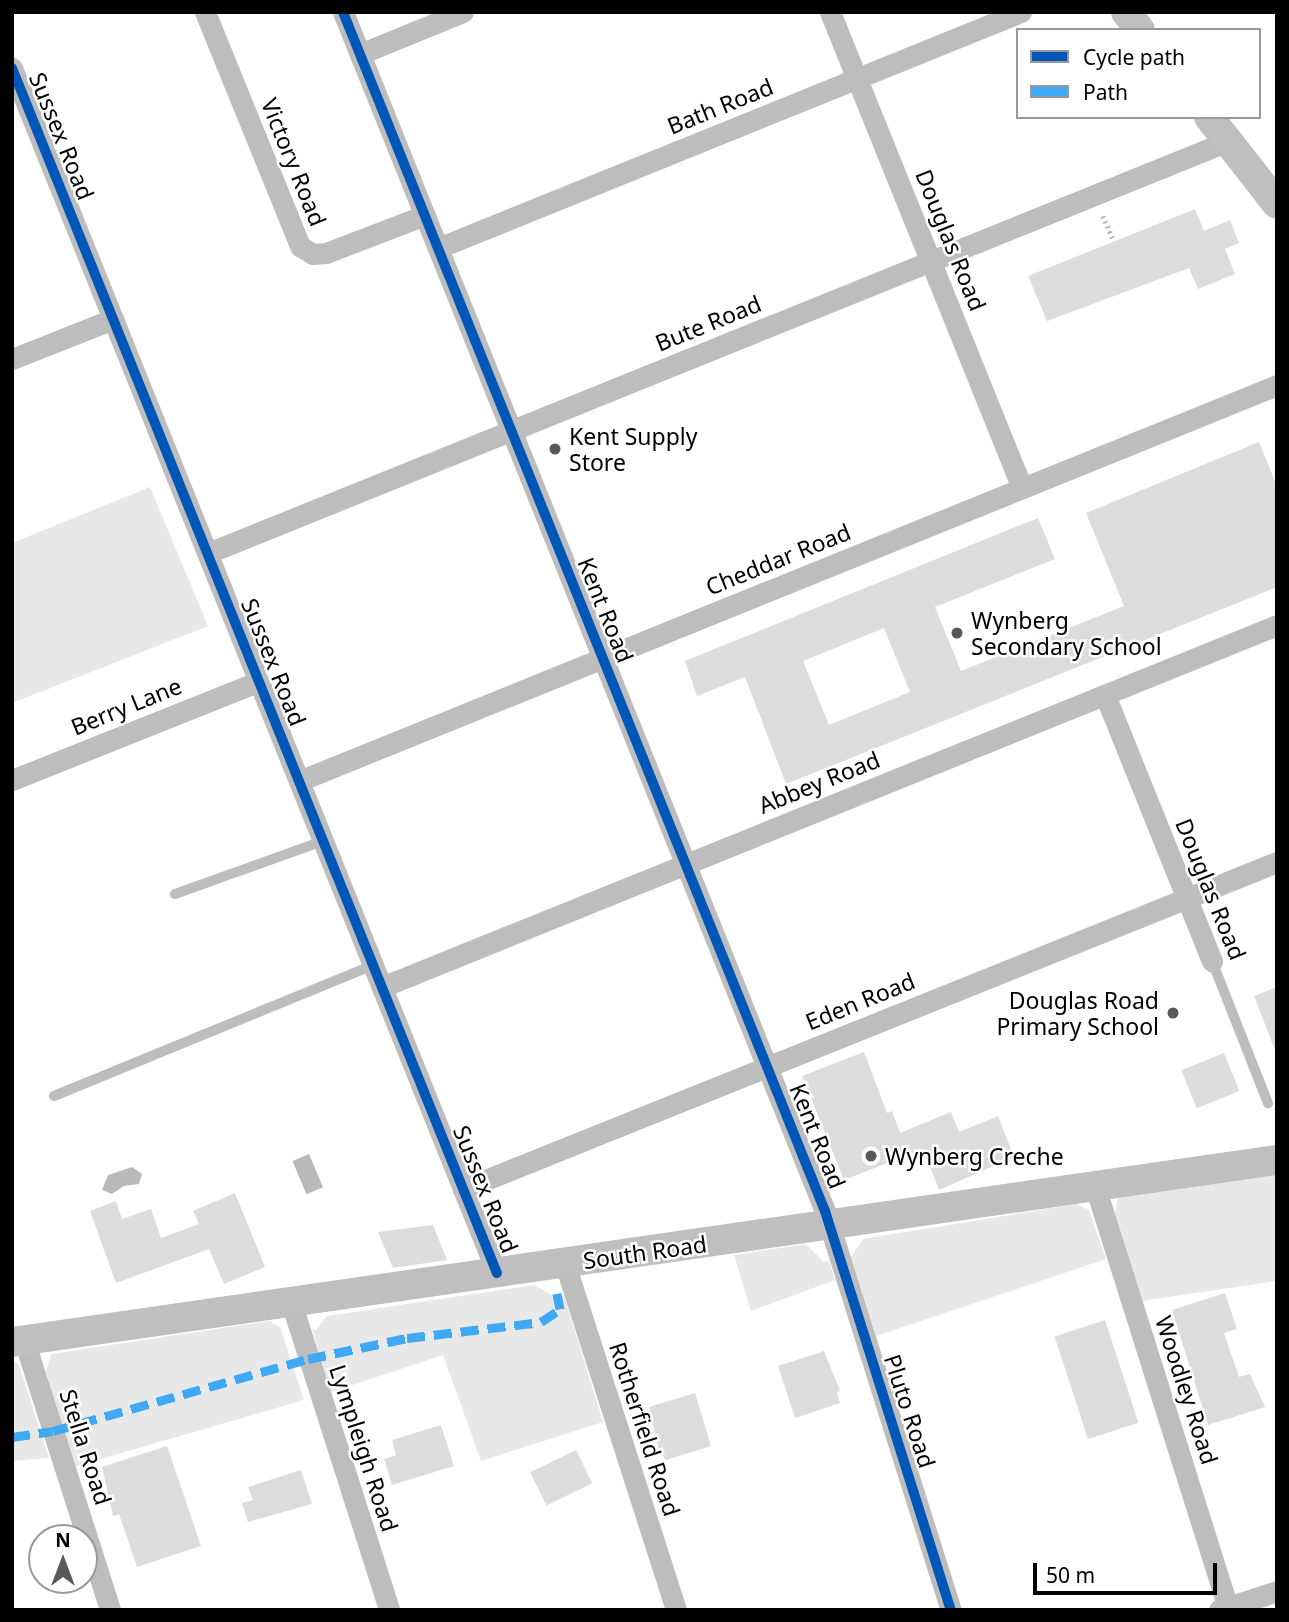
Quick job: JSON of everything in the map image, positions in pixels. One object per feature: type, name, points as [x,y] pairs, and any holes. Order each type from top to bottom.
[{"type":"street","name":"Victory Road","points":[[205,12],[300,246],[313,254],[326,253],[425,215]]},
{"type":"street","name":"Kent Road","points":[[343,12],[829,1224]]},
{"type":"street","points":[[360,54],[463,12]]},
{"type":"street","name":"Douglas Road","points":[[830,12],[1022,488]]},
{"type":"street","name":"Bath Road","points":[[438,248],[1021,12]]},
{"type":"street","points":[[1126,12],[1138,28]]},
{"type":"street","name":"Sussex Road","points":[[12,68],[497,1273]]},
{"type":"street","points":[[1211,119],[1277,204]]},
{"type":"street","name":"Bute Road","points":[[208,553],[1228,141]]},
{"type":"street","points":[[12,359],[113,319]]},
{"type":"street","name":"Cheddar Road","points":[[299,781],[1277,385]]},
{"type":"street","name":"Abbey Road","points":[[382,987],[1277,625]]},
{"type":"street","name":"Berry Lane","points":[[12,780],[259,681]]},
{"type":"street","name":"Douglas Road","points":[[1105,695],[1212,961]]},
{"type":"street","name":"Eden Road","points":[[463,1189],[1277,862]]},
{"type":"street","name":"South Road","points":[[18,1341],[1277,1160]]},
{"type":"street","name":"Woodley Road","points":[[1095,1186],[1225,1609]]},
{"type":"street","name":"Pluto Road","points":[[829,1224],[951,1610]]},
{"type":"street","name":"Rotherfield Road","points":[[565,1264],[676,1610]]},
{"type":"street","name":"Lympleigh Road","points":[[291,1302],[389,1610]]},
{"type":"street","name":"Stella Road","points":[[18,1341],[110,1610]]},
{"type":"street","points":[[1225,1609],[1277,1591]]},
{"type":"lane","points":[[175,894],[323,841]]},
{"type":"lane","name":"Douglas Road","points":[[1212,961],[1268,1103]]},
{"type":"lane","points":[[54,1096],[373,965]]},
{"type":"path","points":[[1095,195],[1114,241]]},
{"type":"shaded area","points":[[150,487],[208,626],[12,703],[12,543]]},
{"type":"shaded area","points":[[309,1154],[323,1187],[306,1194],[292,1161]]},
{"type":"shaded area","points":[[132,1167],[142,1174],[139,1184],[124,1186],[112,1194],[102,1190],[108,1175]]},
{"type":"shaded area","points":[[1277,1175],[1277,1281],[1142,1301],[1115,1212],[1118,1198]]},
{"type":"shaded area","points":[[1077,1204],[1089,1210],[1106,1259],[876,1336],[851,1257],[863,1239]]},
{"type":"shaded area","points":[[806,1244],[824,1262],[829,1261],[835,1280],[751,1311],[734,1255]]},
{"type":"shaded area","points":[[534,1285],[556,1297],[564,1295],[603,1422],[481,1461],[443,1355],[331,1392],[312,1329],[316,1330],[327,1316]]},
{"type":"shaded area","points":[[269,1321],[280,1327],[304,1400],[73,1467],[46,1372],[51,1354]]},
{"type":"shaded area","points":[[12,1360],[19,1365],[49,1458],[12,1461]]},
{"type":"building","points":[[1195,209],[1204,231],[1230,220],[1239,243],[1225,249],[1235,274],[1198,289],[1189,268],[1047,321],[1028,276]]},
{"type":"building","points":[[1259,442],[1277,486],[1277,587],[786,784],[745,677],[697,696],[685,661],[1038,518],[1055,559],[935,607],[961,671],[1124,606],[1086,513]],"holes":[[[884,628],[910,692],[829,725],[803,661]]]},
{"type":"building","points":[[1277,987],[1277,1050],[1275,1050],[1254,996]]},
{"type":"building","points":[[864,1052],[887,1113],[892,1111],[900,1133],[951,1112],[959,1132],[998,1116],[1014,1157],[939,1190],[923,1149],[844,1180],[802,1076]]},
{"type":"building","points":[[1224,1053],[1239,1091],[1197,1108],[1181,1070]]},
{"type":"building","points":[[235,1193],[265,1267],[224,1284],[209,1249],[116,1283],[90,1211],[116,1201],[122,1219],[151,1209],[161,1238],[199,1224],[193,1211]]},
{"type":"building","points":[[433,1225],[447,1260],[393,1268],[378,1232]]},
{"type":"building","points":[[1225,1293],[1237,1329],[1224,1333],[1239,1377],[1250,1374],[1265,1407],[1208,1425],[1172,1310]]},
{"type":"building","points":[[1105,1320],[1138,1423],[1088,1439],[1055,1336]]},
{"type":"building","points":[[824,1351],[840,1391],[837,1392],[840,1403],[795,1418],[778,1366]]},
{"type":"building","points":[[695,1393],[711,1446],[666,1460],[659,1451],[649,1407]]},
{"type":"building","points":[[441,1425],[454,1466],[392,1485],[384,1459],[396,1455],[392,1440]]},
{"type":"building","points":[[167,1446],[201,1546],[137,1567],[119,1514],[113,1516],[102,1467]]},
{"type":"building","points":[[576,1450],[592,1483],[546,1506],[530,1472]]},
{"type":"building","points":[[301,1470],[312,1504],[248,1522],[242,1503],[253,1500],[248,1487]]},
{"type":"marked path","points":[[12,1437],[53,1431],[308,1359],[407,1338],[541,1322],[560,1309],[557,1293]]},
{"type":"cycle path","points":[[343,12],[825,1211],[951,1610]]},
{"type":"cycle path","points":[[12,68],[497,1273]]},
{"type":"place","name":"Kent Supply Store","points":[[555,449]]},
{"type":"place","name":"Wynberg Secondary School","points":[[957,633]]},
{"type":"place","name":"Douglas Road Primary School","points":[[1173,1013]]},
{"type":"place","name":"Wynberg Creche","points":[[871,1156]]}]
